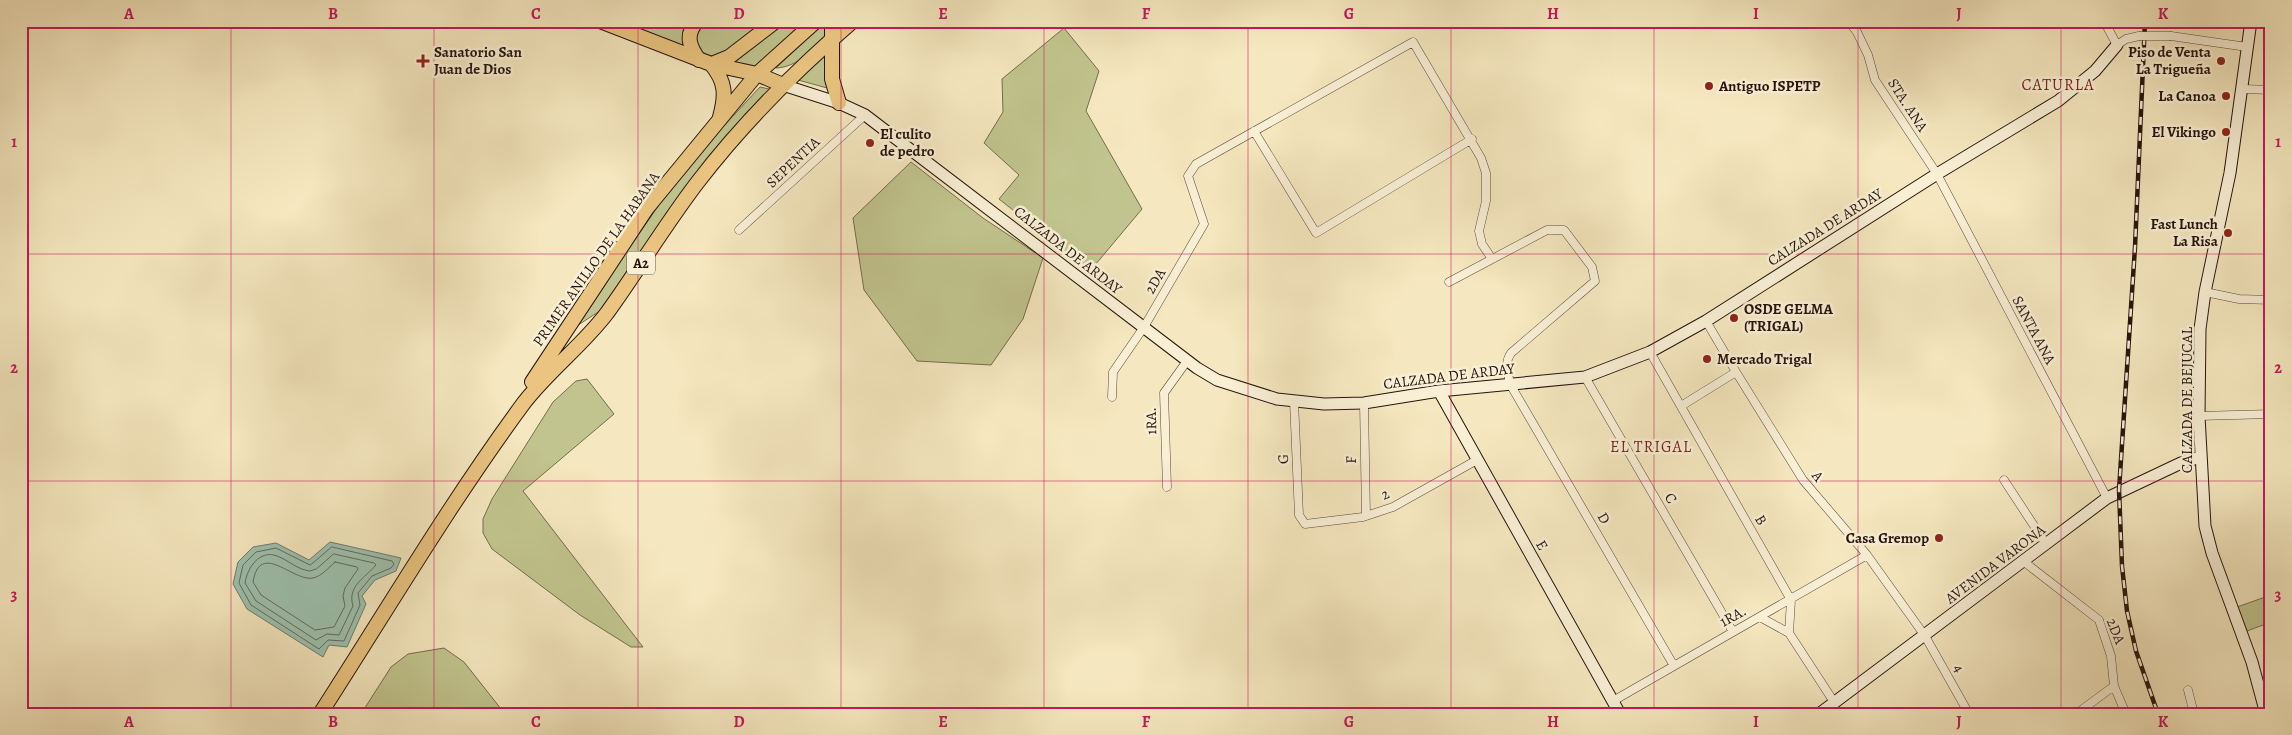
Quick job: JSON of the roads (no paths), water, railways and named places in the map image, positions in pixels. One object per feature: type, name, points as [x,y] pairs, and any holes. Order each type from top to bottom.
[{"type":"highway","points":[[600,21],[705,62],[757,74],[783,84]]},
{"type":"highway","points":[[697,21],[691,28],[688,40],[691,49],[705,62],[724,85],[725,96],[720,120]]},
{"type":"highway","points":[[705,62],[729,58],[776,21]]},
{"type":"highway","name":"PRIMER ANILLO DE LA HABANA","points":[[499,439],[563,332],[647,208],[757,74],[816,21]]},
{"type":"highway","points":[[832,21],[832,79],[839,103]]},
{"type":"highway","name":"A2","points":[[783,84],[853,21]]},
{"type":"highway","points":[[757,74],[790,71],[809,60]]},
{"type":"highway","name":"PRIMER ANILLO DE LA HABANA","points":[[320,714],[442,522],[499,439],[542,381],[605,315],[698,182],[753,116],[783,84]]},
{"type":"highway","points":[[563,332],[573,350]]},
{"type":"street","name":"STA. ANA","points":[[1848,21],[1858,32],[1868,55],[1875,80],[1937,174]]},
{"type":"street","points":[[2104,21],[2117,45],[2126,39],[2139,36],[2171,36],[2247,47]]},
{"type":"street","name":"CALZADA DE BEJUCAL","points":[[2251,21],[2230,173],[2205,292],[2200,329],[2199,416],[2205,526],[2212,553],[2252,662],[2266,714]]},
{"type":"street","points":[[1472,139],[1316,233],[1254,131],[1413,42],[1472,139],[1486,173],[1486,201],[1479,231],[1482,244],[1492,259]]},
{"type":"street","name":"CALZADA DE ARDAY","points":[[783,84],[839,103],[865,115],[1187,361],[1217,380],[1277,399],[1324,404],[1364,403],[1439,392],[1585,377],[1650,352],[1706,321],[2078,87],[2095,71],[2117,45]]},
{"type":"street","points":[[2243,89],[2271,90]]},
{"type":"street","name":"SEPENTIA","points":[[739,230],[865,115]]},
{"type":"street","name":"2DA","points":[[1112,397],[1113,372],[1144,328],[1204,224],[1188,176],[1196,164],[1254,131]]},
{"type":"street","name":"SANTA ANA","points":[[1937,174],[2107,498]]},
{"type":"street","points":[[1449,282],[1546,230],[1564,230],[1592,267],[1595,281],[1511,353],[1507,359],[1506,367],[1510,384]]},
{"type":"street","points":[[2205,292],[2239,299],[2271,300]]},
{"type":"street","name":"A","points":[[1706,321],[1803,480],[1867,555],[1925,636]]},
{"type":"street","name":"B","points":[[1650,352],[1791,600]]},
{"type":"street","name":"1RA.","points":[[1167,487],[1164,393],[1187,361]]},
{"type":"street","points":[[1681,406],[1736,372]]},
{"type":"street","name":"C","points":[[1585,377],[1733,632]]},
{"type":"street","name":"D","points":[[1510,384],[1674,666]]},
{"type":"street","name":"E","points":[[1439,392],[1620,714]]},
{"type":"street","name":"G","points":[[1294,401],[1299,515]]},
{"type":"street","name":"F","points":[[1364,403],[1366,516]]},
{"type":"street","points":[[2199,416],[2271,414]]},
{"type":"street","name":"AVENIDA VARONA","points":[[1818,714],[1925,636],[2107,498],[2163,471],[2200,457]]},
{"type":"street","name":"2","points":[[1299,515],[1302,521],[1310,525],[1366,516],[1393,507],[1477,460]]},
{"type":"street","points":[[2004,480],[2046,544]]},
{"type":"street","name":"1RA.","points":[[1613,701],[1867,555]]},
{"type":"street","name":"2DA","points":[[2023,561],[2099,620],[2111,656],[2114,686],[2126,714]]},
{"type":"street","points":[[1789,633],[1791,600]]},
{"type":"street","points":[[1760,617],[1789,633],[1834,702]]},
{"type":"street","name":"4","points":[[1925,636],[1969,714]]},
{"type":"street","points":[[2076,714],[2114,686]]},
{"type":"street","points":[[2188,690],[2194,714]]},
{"type":"water","points":[[330,542],[401,558],[396,571],[375,580],[362,596],[366,604],[347,647],[329,645],[323,657],[247,609],[233,584],[238,562],[253,547],[276,543],[309,560]]},
{"type":"railway","points":[[2145,21],[2135,247],[2119,490],[2122,566],[2127,611],[2136,651],[2158,714]]},
{"type":"place","name":"Sanatorio San Juan de Dios","points":[[423,61]]},
{"type":"place","name":"Piso de Venta La Trigueña","points":[[2221,61]]},
{"type":"place","name":"Antiguo ISPETP","points":[[1709,86]]},
{"type":"place","name":"La Canoa","points":[[2226,96]]},
{"type":"place","name":"El Vikingo","points":[[2226,132]]},
{"type":"place","name":"El culito de pedro","points":[[870,143]]},
{"type":"place","name":"Fast Lunch La Risa","points":[[2228,233]]},
{"type":"place","name":"OSDE GELMA (TRIGAL)","points":[[1734,318]]},
{"type":"place","name":"Mercado Trigal","points":[[1707,359]]},
{"type":"place","name":"Casa Gremop","points":[[1939,538]]},
{"type":"district","name":"CATURLA","points":[[2058,84]]},
{"type":"district","name":"EL TRIGAL","points":[[1651,446]]}]
